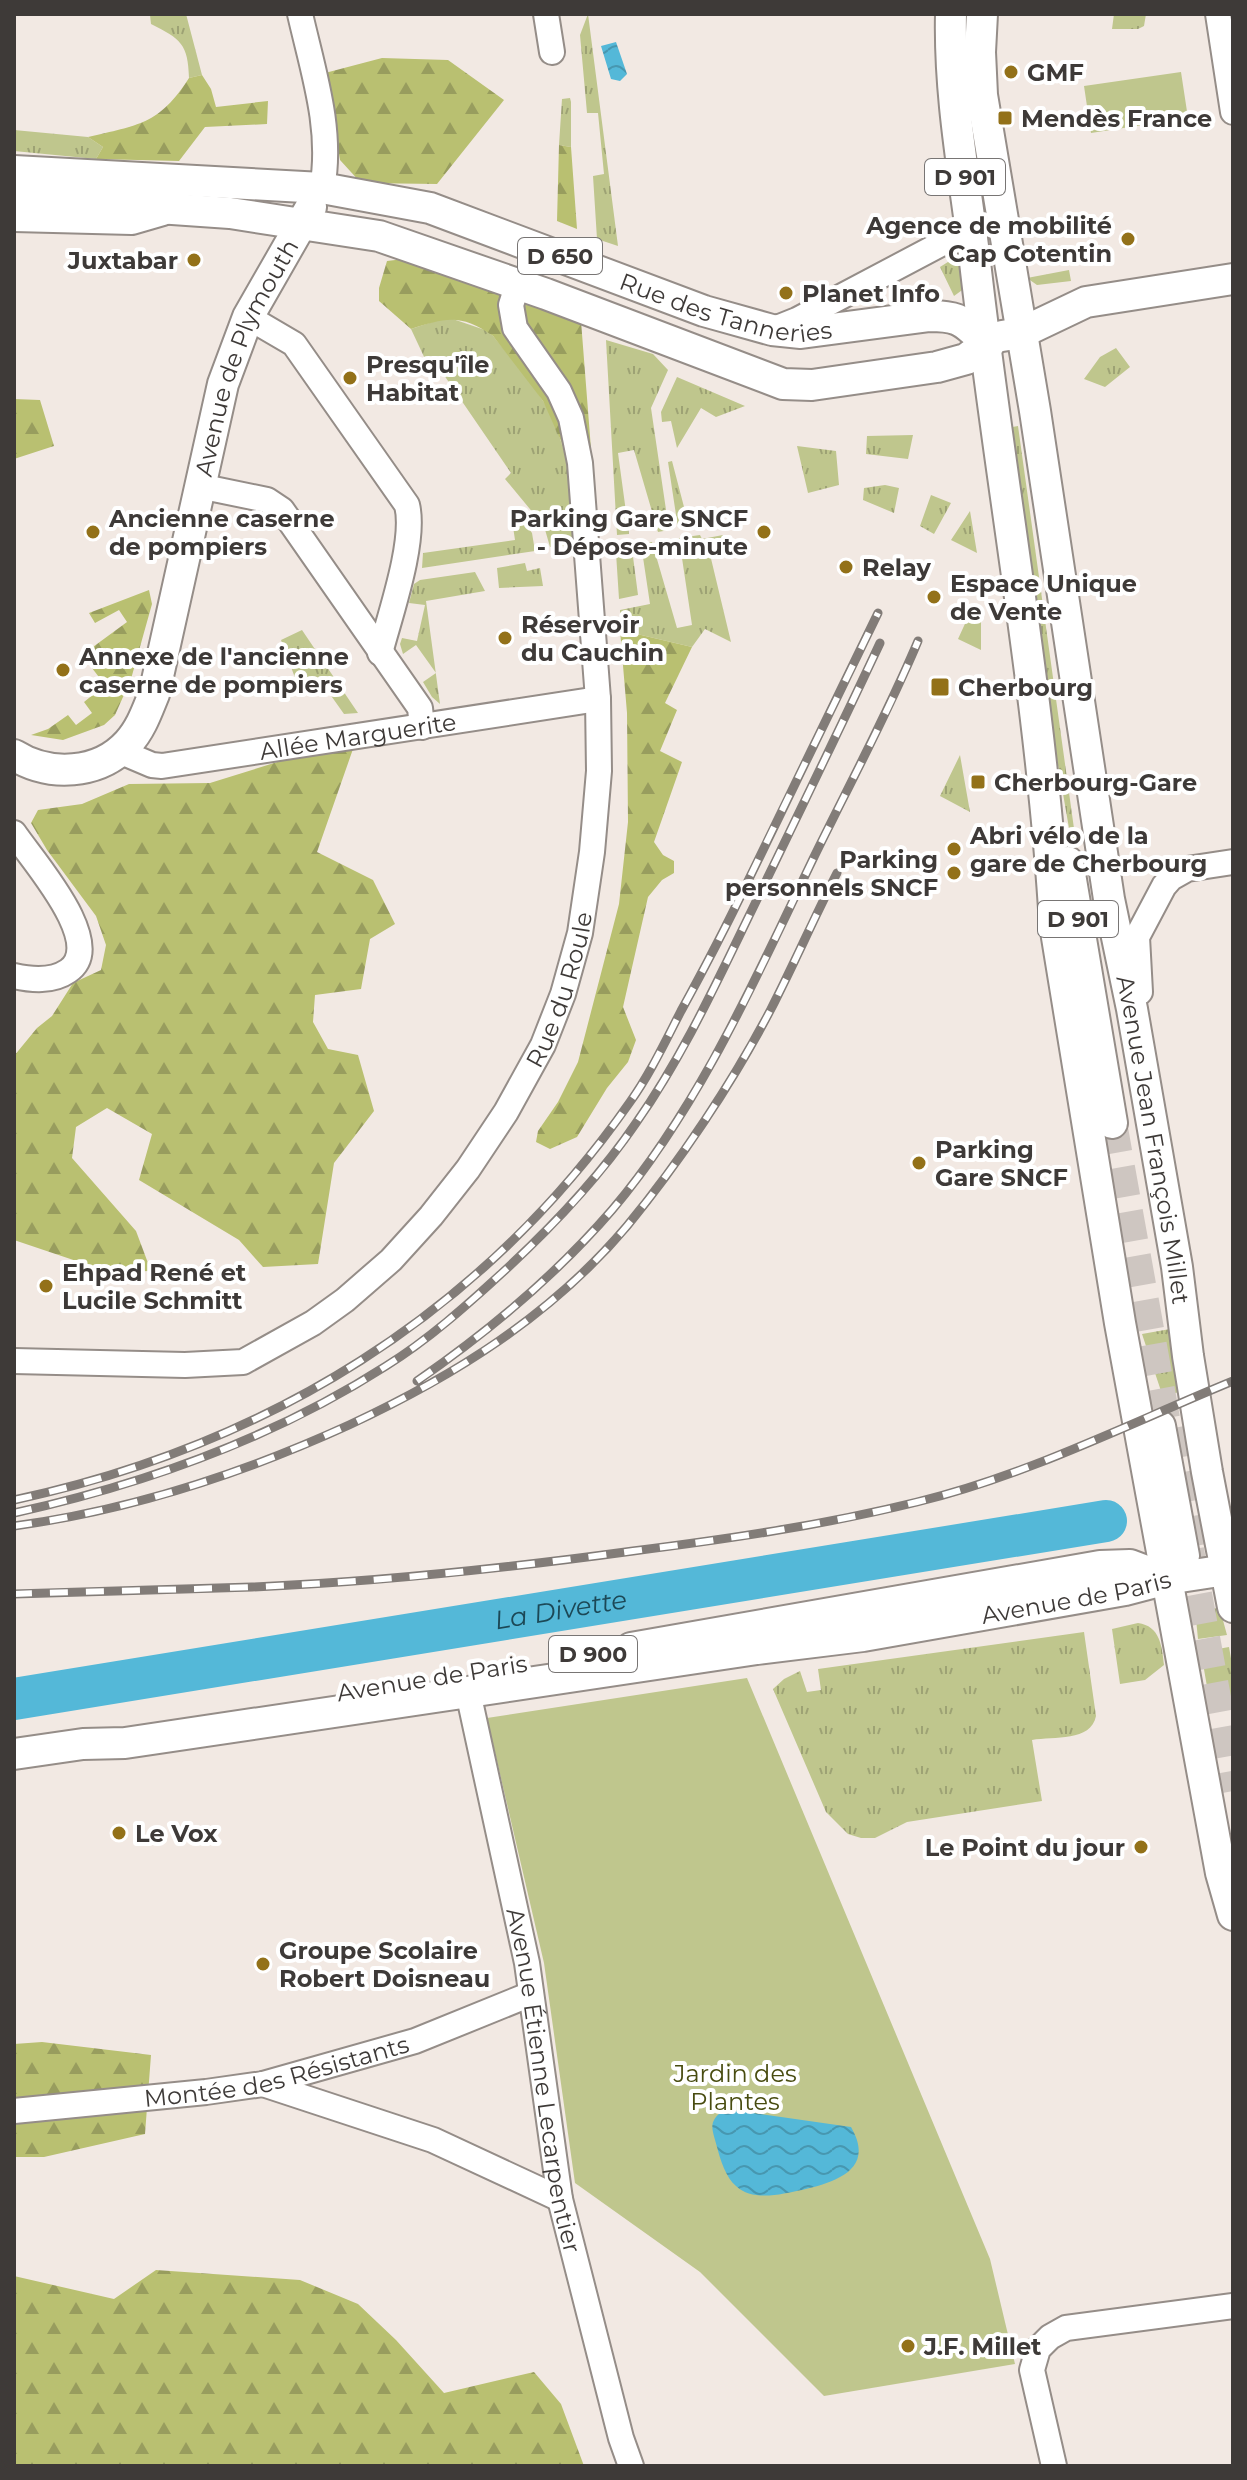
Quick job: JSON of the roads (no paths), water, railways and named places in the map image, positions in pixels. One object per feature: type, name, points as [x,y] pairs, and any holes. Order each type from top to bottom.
[{"type":"main road","name":"D 901","points":[[951,14],[954,109],[1035,717],[1052,865],[1055,925],[1120,1323],[1160,1543],[1179,1577],[1221,1873],[1233,1915]]},
{"type":"main road","name":"D 901","points":[[982,14],[982,95],[1021,333]]},
{"type":"main road","name":"D 650","points":[[14,171],[322,188]]},
{"type":"main road","name":"Avenue de Plymouth","points":[[14,755],[44,769],[65,771],[101,762],[129,742],[144,719],[154,694],[223,384],[248,317],[322,188]]},
{"type":"main road","name":"Rue des Tanneries","points":[[302,224],[379,236],[518,283],[783,384],[812,385],[937,367],[966,359],[977,351],[984,339],[963,320],[949,316],[801,333],[772,330],[704,311],[430,208],[322,188]]},
{"type":"main road","name":"D 650","points":[[14,198],[230,213],[302,224]]},
{"type":"main road","points":[[1021,333],[1086,302],[1233,279]]},
{"type":"main road","name":"D 650","points":[[984,339],[1021,333]]},
{"type":"main road","name":"Avenue Jean François Millet","points":[[1021,333],[1109,899],[1132,1009],[1177,1267],[1207,1472],[1231,1570]]},
{"type":"main road","points":[[984,339],[999,349],[1012,366],[1035,411]]},
{"type":"main road","name":"Rue des Tanneries","points":[[937,367],[975,374],[987,385],[991,404]]},
{"type":"main road","name":"D 901","points":[[1035,717],[1051,753],[1117,1122],[1095,928],[1109,899]]},
{"type":"main road","points":[[1120,1323],[1149,1376],[1185,1564],[1179,1577]]},
{"type":"main road","name":"Avenue de Paris","points":[[83,1744],[121,1727],[651,1645],[1100,1566],[1130,1565],[1179,1577]]},
{"type":"main road","name":"D 901","points":[[1231,1570],[1233,1607]]},
{"type":"main road","name":"D 900","points":[[1179,1577],[1231,1570]]},
{"type":"main road","name":"Avenue de Paris","points":[[14,1754],[83,1744],[125,1743],[863,1636],[1125,1590],[1179,1577]]},
{"type":"street","points":[[300,14],[326,133],[326,168],[322,188]]},
{"type":"street","points":[[546,14],[552,52]]},
{"type":"street","points":[[1218,14],[1233,112]]},
{"type":"street","points":[[14,219],[132,222],[180,209]]},
{"type":"street","points":[[772,330],[971,228]]},
{"type":"street","name":"Rue du Roule","points":[[14,1361],[185,1365],[243,1362],[313,1323],[391,1260],[431,1216],[468,1169],[506,1112],[543,1045],[563,994],[580,933],[592,852],[599,771],[598,699],[580,463],[571,418],[559,391],[515,328],[511,305],[518,283]]},
{"type":"street","points":[[248,317],[294,344],[407,505],[411,520],[380,653]]},
{"type":"street","points":[[199,486],[267,500],[282,510],[420,708],[422,727]]},
{"type":"street","name":"Allée Marguerite","points":[[119,751],[162,766],[598,699]]},
{"type":"street","points":[[14,833],[66,909],[78,931],[81,946],[80,957],[74,966],[54,978],[14,976]]},
{"type":"street","points":[[1132,1009],[1142,990],[1137,937],[1164,886],[1187,869],[1233,862]]},
{"type":"street","name":"Avenue Étienne Lecarpentier","points":[[468,1692],[531,1994],[560,2199],[621,2438],[631,2466]]},
{"type":"street","name":"Montée des Résistants","points":[[14,2111],[263,2084],[415,2041],[531,1994]]},
{"type":"street","points":[[263,2084],[433,2140],[560,2199]]},
{"type":"street","points":[[1054,2466],[1032,2370],[1038,2349],[1050,2337],[1066,2328],[1231,2303]]},
{"type":"water","points":[[616,42],[627,74],[620,81],[611,79],[601,46]]},
{"type":"water","points":[[725,2109],[851,2127],[859,2154],[848,2172],[827,2183],[768,2196],[751,2194],[732,2183],[720,2157],[712,2126]]},
{"type":"waterway","name":"La Divette","points":[[14,1699],[1106,1521]]},
{"type":"tunnel","points":[[1112,1123],[1171,1452]]},
{"type":"tunnel","points":[[1179,1427],[1205,1572]]},
{"type":"tunnel","points":[[1189,1550],[1233,1791]]},
{"type":"railway","points":[[14,1500],[107,1476],[196,1445],[280,1407],[361,1361],[436,1307],[506,1246],[571,1178],[630,1102],[657,1058],[731,916],[878,613]]},
{"type":"railway","points":[[417,1381],[470,1343],[568,1257],[612,1210],[672,1129],[747,996],[918,641]]},
{"type":"railway","points":[[14,1513],[159,1473],[298,1416],[343,1392],[417,1345],[475,1298],[539,1238],[574,1202],[621,1144],[682,1048],[880,643]]},
{"type":"railway","points":[[14,1526],[143,1500],[227,1474],[309,1443],[426,1386],[533,1316],[598,1258],[647,1202],[685,1149],[756,1037],[837,873]]},
{"type":"railway","points":[[14,1594],[300,1585],[396,1578],[704,1542],[811,1524],[917,1502],[998,1478],[1077,1448],[1233,1381]]},
{"type":"place","name":"GMF","points":[[1011,72]]},
{"type":"place","name":"Mendès France","points":[[1005,118]]},
{"type":"place","name":"Agence de mobilité Cap Cotentin","points":[[1128,239]]},
{"type":"place","name":"Juxtabar","points":[[194,260]]},
{"type":"place","name":"Planet Info","points":[[786,293]]},
{"type":"place","name":"Presqu'île Habitat","points":[[350,378]]},
{"type":"place","name":"Ancienne caserne de pompiers","points":[[93,532]]},
{"type":"place","name":"Parking Gare SNCF - Dépose-minute","points":[[764,532]]},
{"type":"place","name":"Relay","points":[[846,567]]},
{"type":"place","name":"Espace Unique de Vente","points":[[934,597]]},
{"type":"place","name":"Réservoir du Cauchin","points":[[505,638]]},
{"type":"place","name":"Annexe de l'ancienne caserne de pompiers","points":[[63,670]]},
{"type":"place","name":"Cherbourg","points":[[940,687]]},
{"type":"place","name":"Cherbourg-Gare","points":[[978,782]]},
{"type":"place","name":"Abri vélo de la gare de Cherbourg","points":[[954,849]]},
{"type":"place","name":"Parking personnels SNCF","points":[[954,873]]},
{"type":"place","name":"Parking Gare SNCF","points":[[919,1163]]},
{"type":"place","name":"Ehpad René et Lucile Schmitt","points":[[46,1286]]},
{"type":"place","name":"Le Vox","points":[[119,1833]]},
{"type":"place","name":"Le Point du jour","points":[[1141,1847]]},
{"type":"place","name":"Groupe Scolaire Robert Doisneau","points":[[263,1964]]},
{"type":"place","name":"J.F. Millet","points":[[908,2346]]},
{"type":"park label","name":"Jardin des Plantes","points":[[735,2087]]}]
